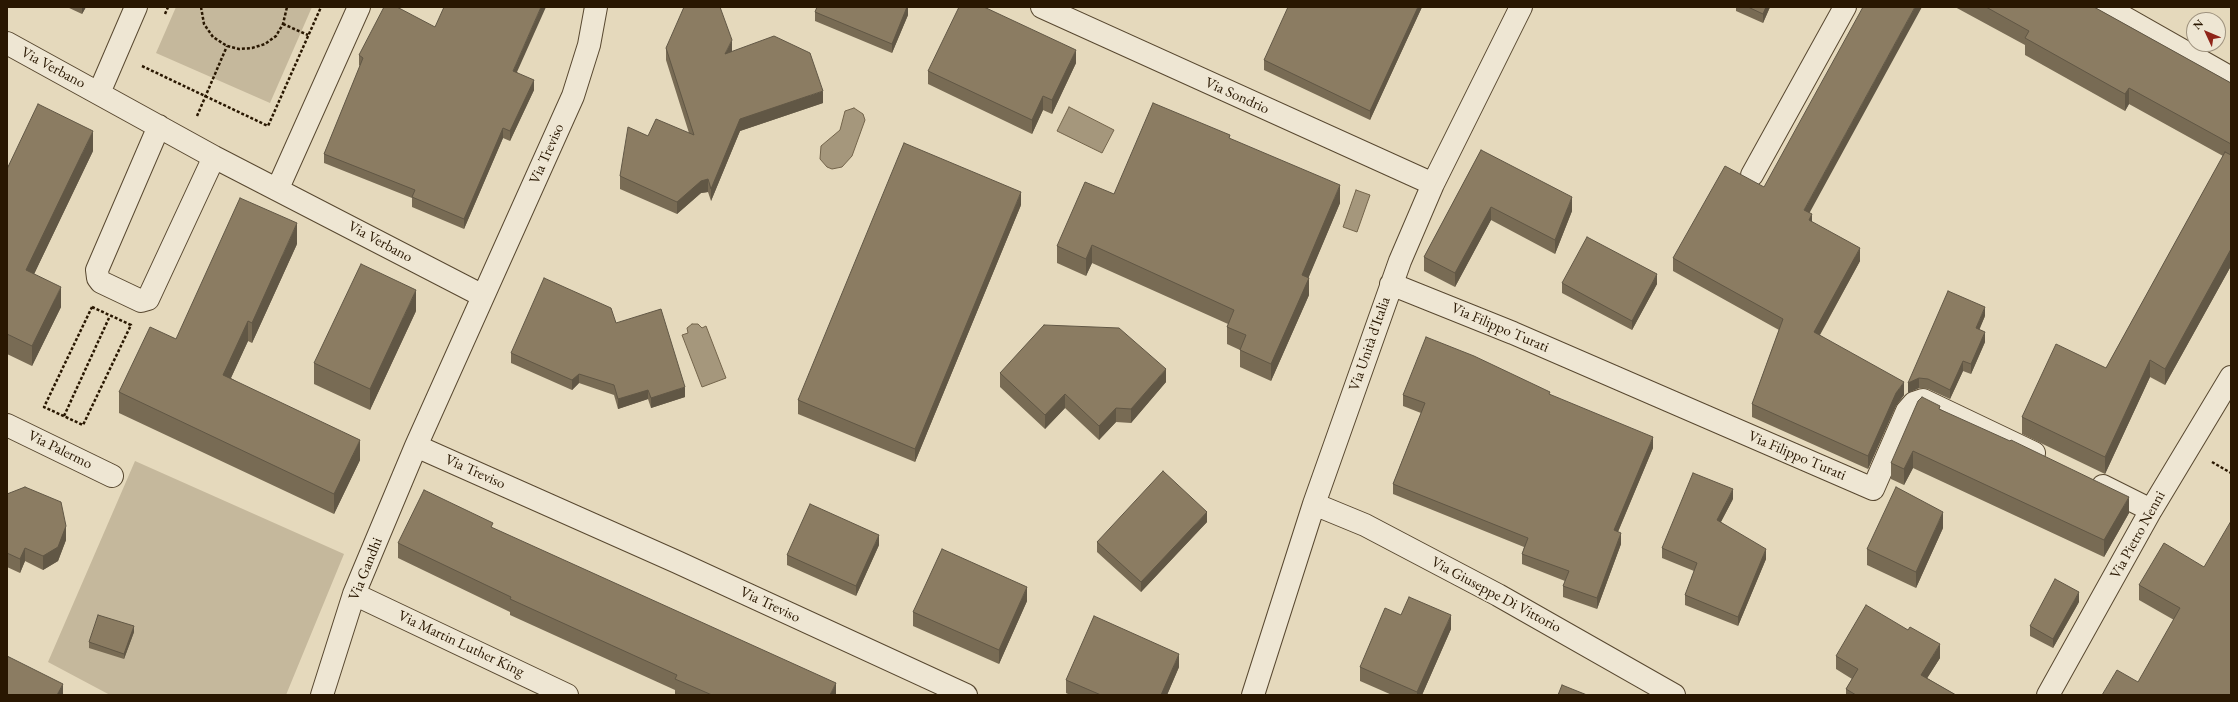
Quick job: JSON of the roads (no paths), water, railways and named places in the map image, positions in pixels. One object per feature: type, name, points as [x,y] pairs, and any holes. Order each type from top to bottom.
[{"type":"street","name":"Via Verbano","points":[[99,93],[136,7]]},
{"type":"street","points":[[278,188],[359,7]]},
{"type":"street","name":"Via Treviso","points":[[596,7],[589,45],[573,96],[416,446],[677,562],[966,695]]},
{"type":"street","name":"Via Sondrio","points":[[1042,7],[1432,184]]},
{"type":"street","name":"Via Unità d'Italia","points":[[1252,695],[1314,504],[1391,284],[1432,184],[1521,7]]},
{"type":"street","points":[[1752,175],[1845,7]]},
{"type":"street","points":[[2106,7],[2231,78]]},
{"type":"street","name":"Via Verbano","points":[[7,43],[214,156],[483,296]]},
{"type":"street","points":[[160,126],[97,270],[97,275],[100,282],[141,301],[148,299],[214,156]]},
{"type":"street","name":"Via Filippo Turati","points":[[1391,284],[1513,333],[1873,489],[1907,411],[1914,403],[1923,400],[2054,463]]},
{"type":"street","name":"Via Pietro Nenni","points":[[2048,695],[2151,510],[2231,377]]},
{"type":"street","name":"Via Palermo","points":[[7,424],[112,476]]},
{"type":"street","name":"Via Gandhi","points":[[322,695],[354,594],[416,446]]},
{"type":"street","points":[[2082,476],[2151,510]]},
{"type":"street","name":"Via Giuseppe Di Vittorio","points":[[1314,504],[1365,526],[1498,595],[1674,695]]},
{"type":"street","name":"Via Martin Luther King","points":[[354,594],[567,695]]}]
